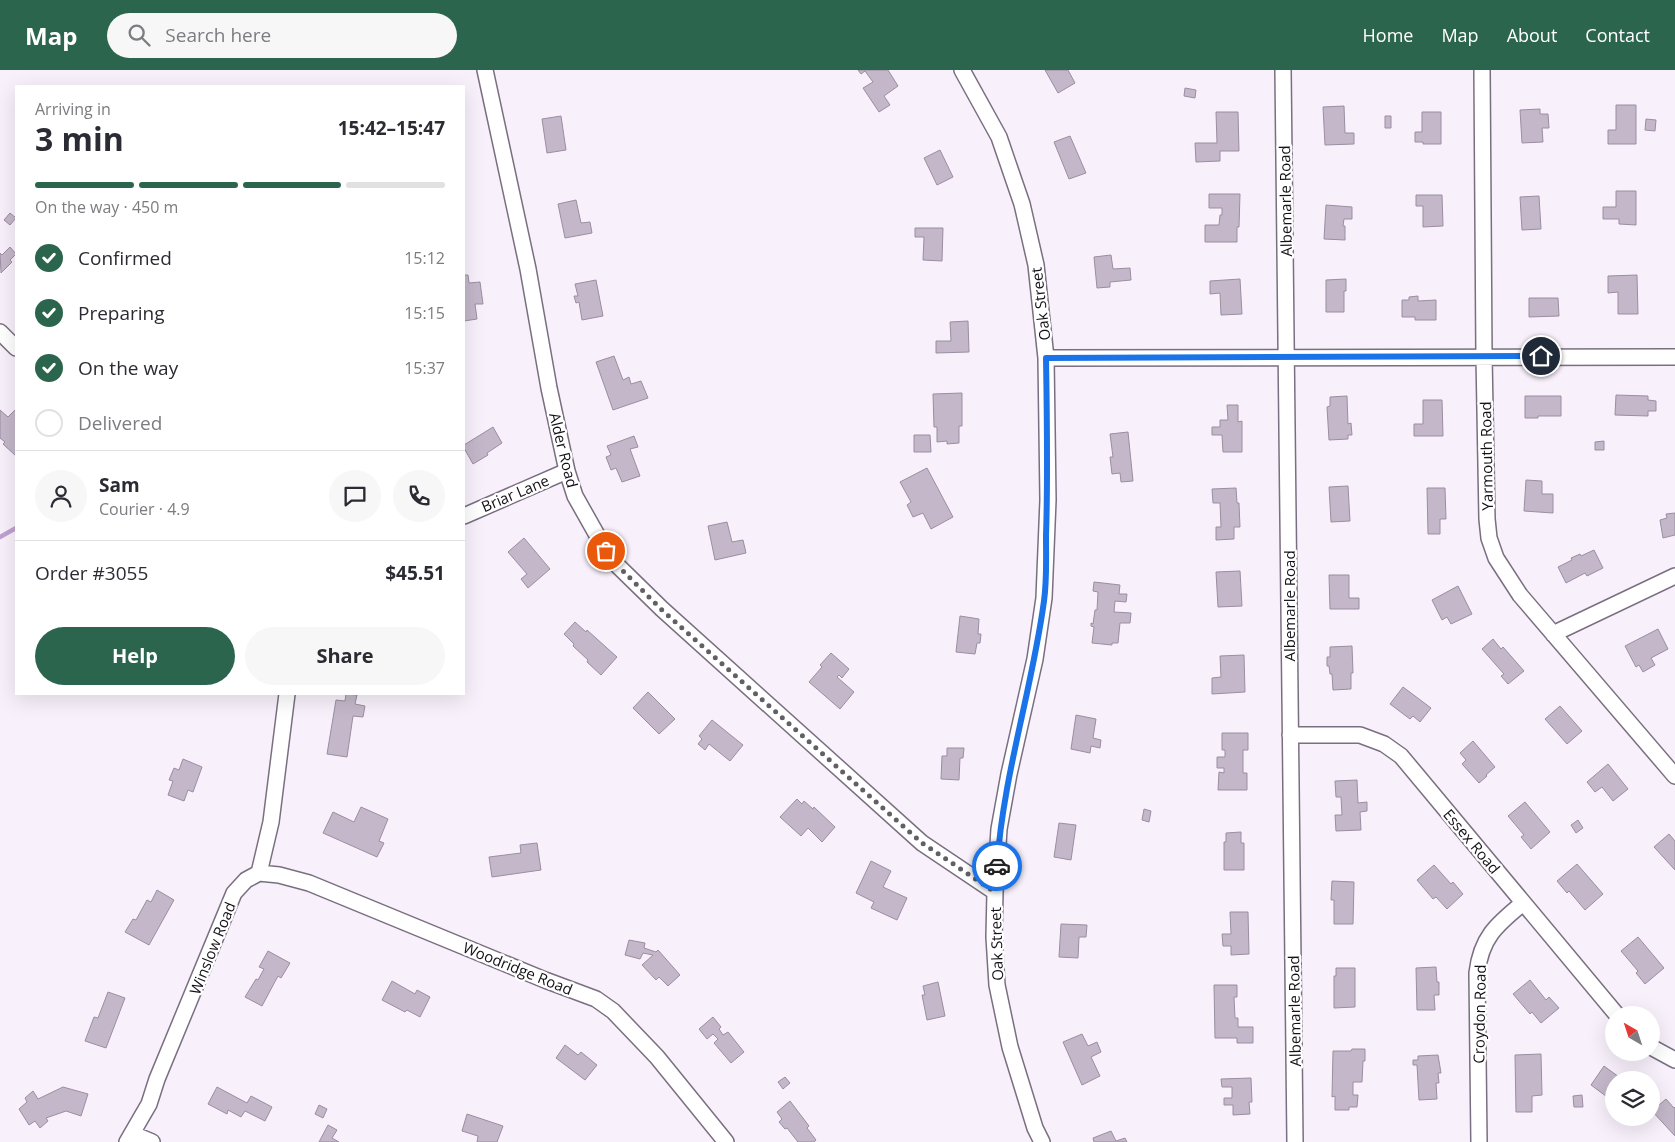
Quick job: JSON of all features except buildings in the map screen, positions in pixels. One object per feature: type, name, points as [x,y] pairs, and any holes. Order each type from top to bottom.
[{"type":"street","name":"Alder Road","points":[[485,70],[528,269],[549,388],[567,471],[575,496],[606,551],[618,566],[662,610],[922,843],[995,892]]},
{"type":"street","name":"Oak Street","points":[[962,70],[999,137],[1022,204],[1036,265],[1043,314],[1046,358],[1048,500],[1044,598],[1035,659],[999,829],[994,937],[997,985],[1010,1047],[1035,1128],[1042,1142]]},
{"type":"street","name":"Albemarle Road","points":[[1283,70],[1295,1142]]},
{"type":"street","name":"Yarmouth Road","points":[[1482,70],[1484,356],[1489,538],[1496,558],[1506,577],[1520,595],[1675,776]]},
{"type":"street","points":[[0,332],[15,347]]},
{"type":"street","points":[[1046,358],[1675,356]]},
{"type":"street","name":"Briar Lane","points":[[465,516],[567,471]]},
{"type":"street","points":[[1553,634],[1675,576]]},
{"type":"street","points":[[259,873],[271,822],[287,695]]},
{"type":"street","name":"Essex Road","points":[[1290,735],[1360,735],[1384,744],[1401,756],[1609,1006]]},
{"type":"street","name":"Winslow Road","points":[[130,1138],[149,1104],[157,1079],[234,893],[246,880],[259,873]]},
{"type":"street","name":"Woodridge Road","points":[[259,873],[279,875],[309,883],[596,999],[613,1011],[657,1057],[726,1142]]},
{"type":"street","name":"Croydon Road","points":[[1479,1142],[1477,974],[1479,959],[1484,944],[1492,932],[1504,918],[1523,903]]},
{"type":"street","points":[[1660,1052],[1675,1060]]},
{"type":"street","points":[[130,1138],[152,1142]]},
{"type":"waterway","points":[[0,537],[15,529]]},
{"type":"way so far","points":[[606,551],[618,566],[662,610],[922,843],[995,892],[997,866]]},
{"type":"route","points":[[997,866],[999,829],[1035,659],[1044,598],[1048,500],[1046,358],[1541,356]]}]
